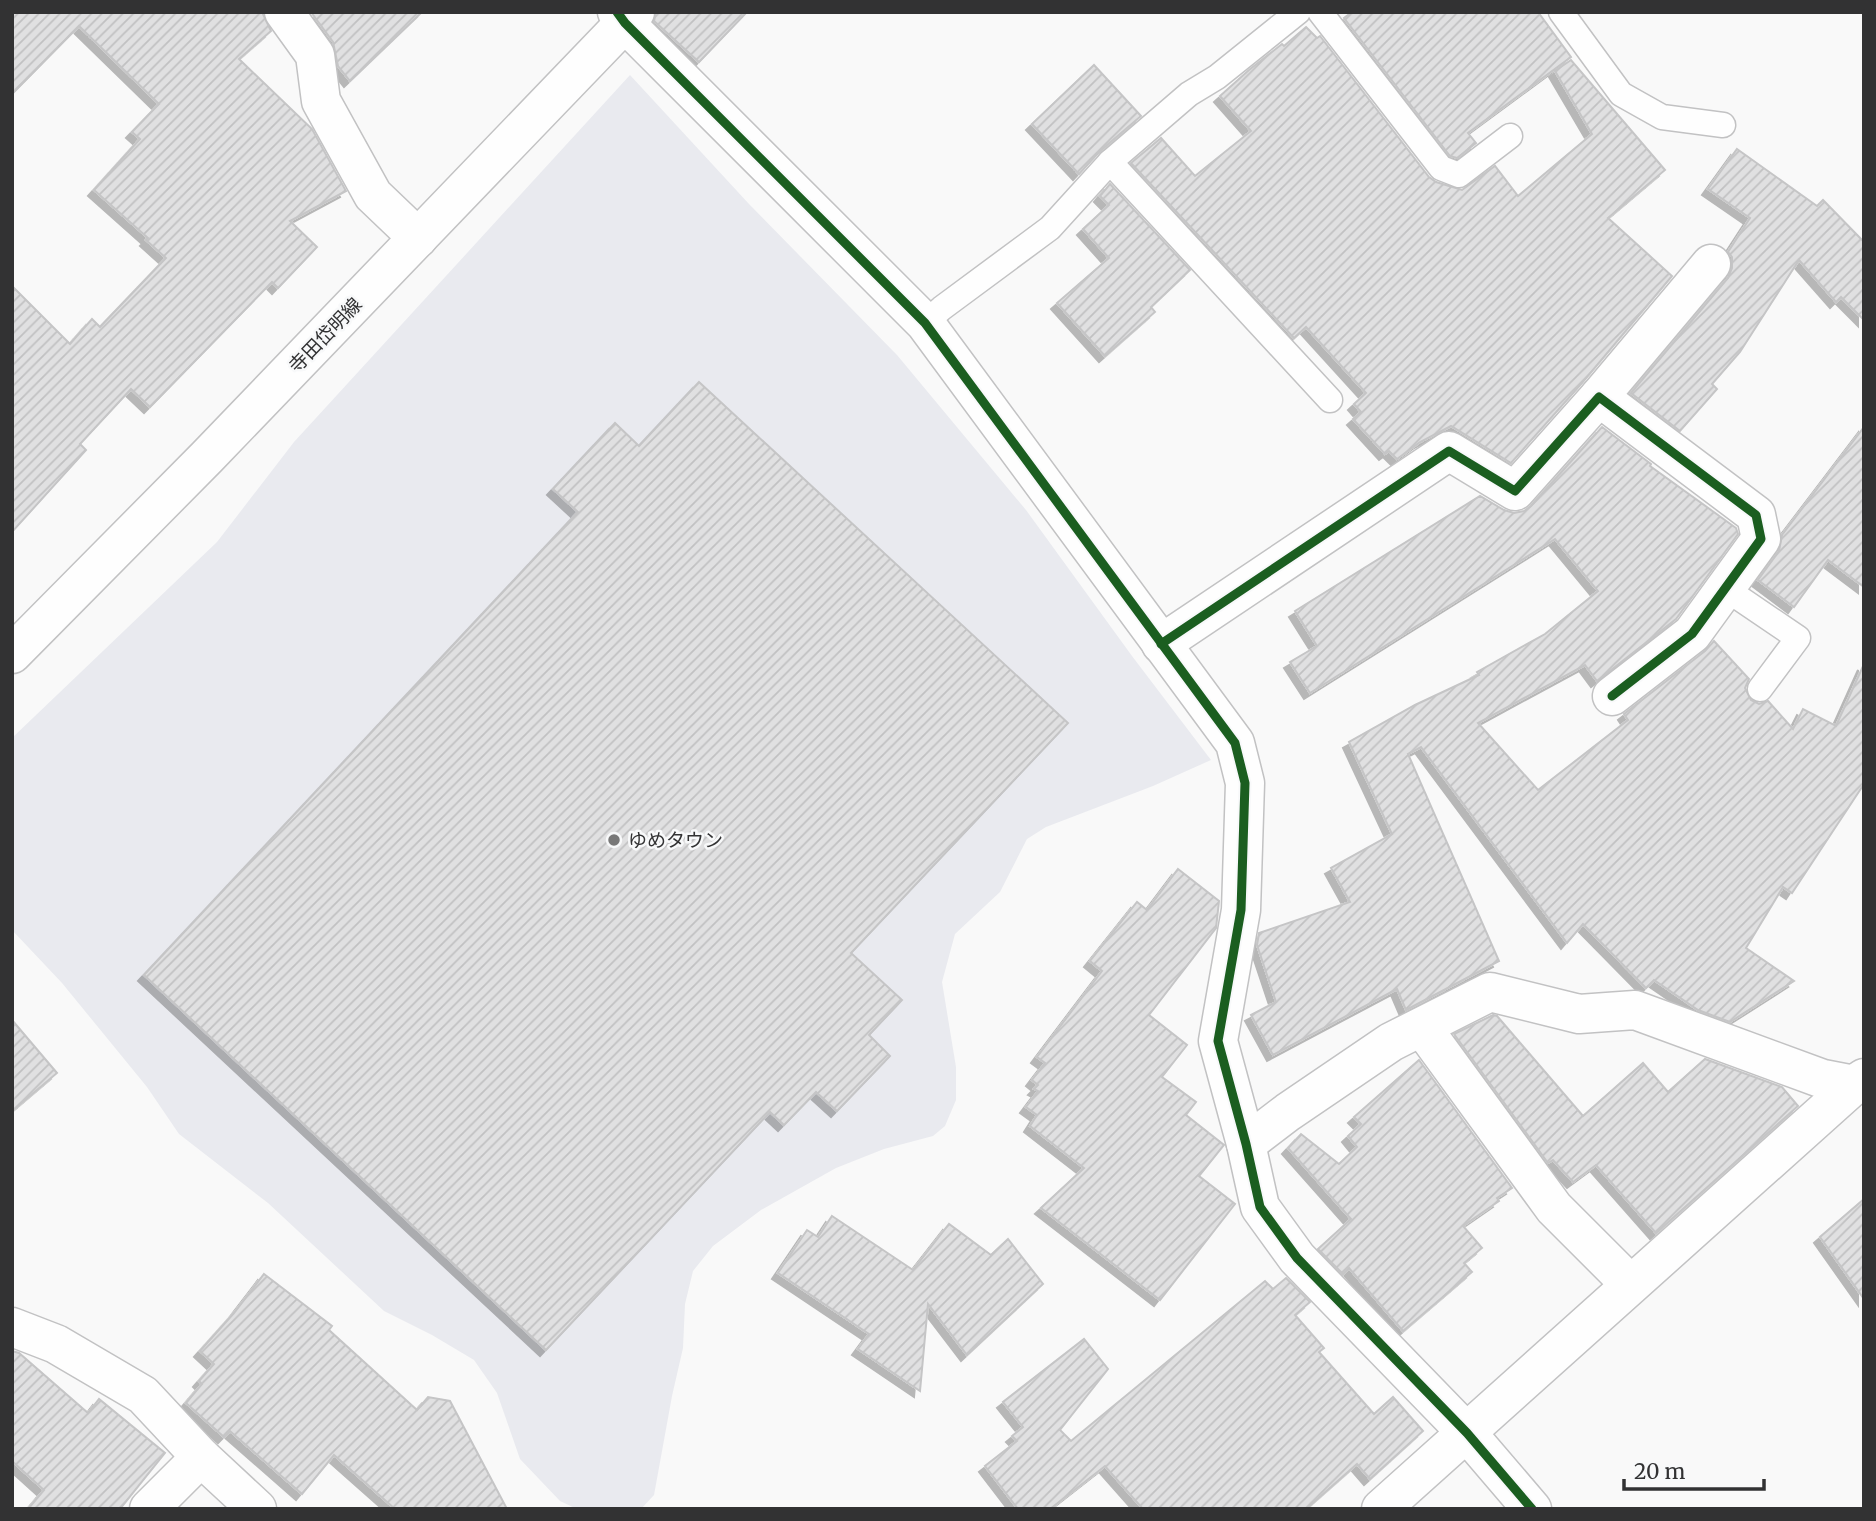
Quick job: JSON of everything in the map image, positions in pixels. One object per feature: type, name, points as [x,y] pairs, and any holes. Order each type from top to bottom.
[{"type":"street","points":[[284,12],[315,55],[321,101],[373,195],[418,238]]},
{"type":"street","points":[[626,16],[925,323],[1235,743],[1245,783],[1241,910],[1218,1041],[1246,1144],[1259,1207],[1297,1258],[1466,1433],[1532,1509]]},
{"type":"street","name":"寺田岱明線","points":[[12,654],[418,238],[626,16]]},
{"type":"street","points":[[1161,644],[1449,451],[1515,491],[1599,397],[1711,264]]},
{"type":"street","points":[[1599,397],[1756,515],[1761,539],[1692,634],[1612,696]]},
{"type":"street","points":[[1246,1144],[1391,1042],[1490,992],[1579,1014],[1635,1010],[1823,1079],[1859,1082]]},
{"type":"street","points":[[1422,1027],[1554,1208],[1630,1284]]},
{"type":"street","points":[[1381,1509],[1859,1082]]},
{"type":"street","points":[[12,1327],[56,1344],[143,1395],[201,1457],[257,1509]]},
{"type":"street","points":[[149,1509],[201,1457]]},
{"type":"lane","points":[[925,323],[1050,228],[1110,162],[1189,94],[1217,76],[1298,12]]},
{"type":"lane","points":[[1320,12],[1441,168],[1459,175],[1510,136]]},
{"type":"lane","points":[[1561,12],[1622,94],[1662,117],[1723,125]]},
{"type":"lane","points":[[1110,162],[1330,400]]},
{"type":"lane","points":[[1726,589],[1798,638],[1760,689]]},
{"type":"shaded area","points":[[630,75],[749,204],[897,355],[1026,510],[1211,760],[1153,786],[1046,827],[1027,839],[1000,892],[955,934],[942,982],[956,1067],[956,1100],[945,1126],[933,1136],[884,1149],[836,1168],[761,1210],[713,1246],[693,1271],[685,1304],[683,1348],[654,1495],[641,1509],[577,1509],[560,1501],[520,1459],[497,1393],[474,1360],[384,1311],[268,1203],[179,1134],[147,1087],[62,983],[12,930],[12,738],[217,542],[294,442]]},
{"type":"building","points":[[12,12],[262,12],[271,31],[239,59],[312,129],[346,191],[290,221],[317,247],[278,288],[272,282],[150,407],[131,389],[80,444],[86,450],[12,532],[12,286],[70,344],[92,319],[100,327],[166,258],[146,240],[148,238],[94,190],[140,139],[132,132],[159,104],[79,26],[12,94]]},
{"type":"building","points":[[311,12],[422,12],[350,81],[338,66],[333,42]]},
{"type":"building","points":[[656,12],[747,12],[699,62],[654,21]]},
{"type":"building","points":[[1352,12],[1538,12],[1571,57],[1468,133],[1476,143],[1457,158],[1450,156],[1344,18]]},
{"type":"building","points":[[1306,27],[1317,38],[1320,36],[1429,177],[1436,182],[1462,190],[1495,166],[1518,196],[1592,134],[1555,71],[1571,60],[1665,170],[1608,218],[1672,276],[1511,463],[1451,426],[1420,442],[1397,459],[1389,451],[1385,454],[1353,419],[1361,412],[1354,404],[1366,393],[1306,327],[1294,338],[1131,163],[1161,138],[1195,176],[1251,131],[1220,96],[1249,70]]},
{"type":"building","points":[[1094,65],[1141,116],[1100,151],[1079,174],[1032,124]]},
{"type":"building","points":[[1737,149],[1817,206],[1823,200],[1864,242],[1864,320],[1841,297],[1836,302],[1799,260],[1740,352],[1712,384],[1717,389],[1680,431],[1631,393],[1728,278],[1732,257],[1728,252],[1750,218],[1708,189]]},
{"type":"building","points":[[1110,184],[1190,270],[1151,307],[1155,312],[1105,356],[1057,303],[1109,258],[1083,229],[1109,205],[1100,196]]},
{"type":"building","name":"ゆめタウン","points":[[699,382],[1068,723],[851,953],[902,1000],[869,1035],[890,1056],[837,1111],[816,1092],[784,1125],[770,1112],[546,1350],[144,975],[578,512],[553,489],[615,423],[639,446]]},
{"type":"building","points":[[1602,427],[1651,464],[1650,466],[1736,528],[1738,534],[1676,619],[1597,681],[1585,665],[1478,723],[1538,790],[1628,720],[1624,714],[1714,641],[1749,679],[1745,688],[1751,700],[1759,704],[1768,701],[1793,729],[1803,709],[1836,726],[1864,664],[1864,784],[1792,893],[1783,887],[1746,948],[1794,981],[1730,1022],[1698,1010],[1654,980],[1646,988],[1583,924],[1567,943],[1421,747],[1408,754],[1499,961],[1406,1010],[1397,989],[1273,1055],[1251,1015],[1276,1002],[1257,945],[1259,933],[1350,902],[1331,868],[1392,834],[1349,742],[1415,705],[1479,675],[1477,672],[1545,634],[1598,591],[1555,539],[1310,693],[1290,662],[1317,646],[1295,611],[1480,496],[1504,510],[1514,513],[1524,511]]},
{"type":"building","points":[[1864,427],[1864,587],[1828,560],[1794,607],[1758,580],[1779,551],[1782,535]]},
{"type":"building","points":[[1178,869],[1219,901],[1216,928],[1149,1015],[1187,1045],[1162,1077],[1196,1102],[1186,1115],[1224,1145],[1199,1176],[1235,1204],[1160,1300],[1041,1208],[1084,1168],[1030,1126],[1037,1115],[1026,1107],[1038,1091],[1034,1089],[1038,1085],[1032,1080],[1045,1063],[1037,1057],[1102,971],[1090,961],[1137,902],[1147,910]]},
{"type":"building","points":[[1493,1015],[1497,1016],[1583,1116],[1643,1063],[1668,1092],[1705,1059],[1782,1087],[1798,1106],[1656,1233],[1596,1165],[1573,1182],[1553,1160],[1548,1163],[1454,1034]]},
{"type":"building","points":[[12,1020],[57,1073],[12,1111]]},
{"type":"building","points":[[1419,1060],[1512,1188],[1497,1198],[1499,1201],[1463,1226],[1482,1248],[1464,1263],[1472,1272],[1403,1331],[1349,1268],[1343,1274],[1318,1249],[1351,1219],[1288,1148],[1301,1134],[1339,1164],[1357,1147],[1348,1136],[1361,1124],[1354,1117]]},
{"type":"building","points":[[1864,1199],[1864,1299],[1820,1237]]},
{"type":"building","points":[[832,1216],[913,1270],[949,1224],[991,1255],[1008,1239],[1043,1284],[967,1355],[928,1304],[920,1391],[858,1349],[869,1334],[778,1273],[807,1230],[818,1237]]},
{"type":"building","points":[[264,1274],[332,1326],[329,1330],[417,1410],[428,1397],[450,1401],[507,1509],[395,1509],[334,1455],[302,1494],[230,1431],[224,1437],[186,1403],[202,1384],[199,1381],[214,1364],[200,1351]]},
{"type":"building","points":[[1286,1278],[1310,1302],[1295,1315],[1324,1348],[1319,1352],[1374,1414],[1393,1397],[1423,1431],[1370,1479],[1357,1464],[1306,1509],[1143,1509],[1105,1466],[1050,1509],[1018,1509],[985,1466],[1017,1441],[1012,1436],[1023,1427],[1003,1402],[1084,1339],[1108,1369],[1060,1430],[1071,1441],[1265,1281],[1273,1289]]},
{"type":"building","points":[[12,1351],[19,1353],[88,1413],[99,1399],[165,1453],[120,1509],[28,1509],[44,1490],[12,1461]]},
{"type":"cycle path","points":[[617,12],[925,323],[1235,743],[1245,783],[1241,910],[1218,1041],[1260,1207],[1297,1258],[1467,1433],[1532,1509]]},
{"type":"cycle path","points":[[1161,644],[1449,451],[1515,491],[1599,397],[1756,515],[1761,539],[1692,634],[1612,696]]},
{"type":"place","name":"ゆめタウン","points":[[614,840]]}]
